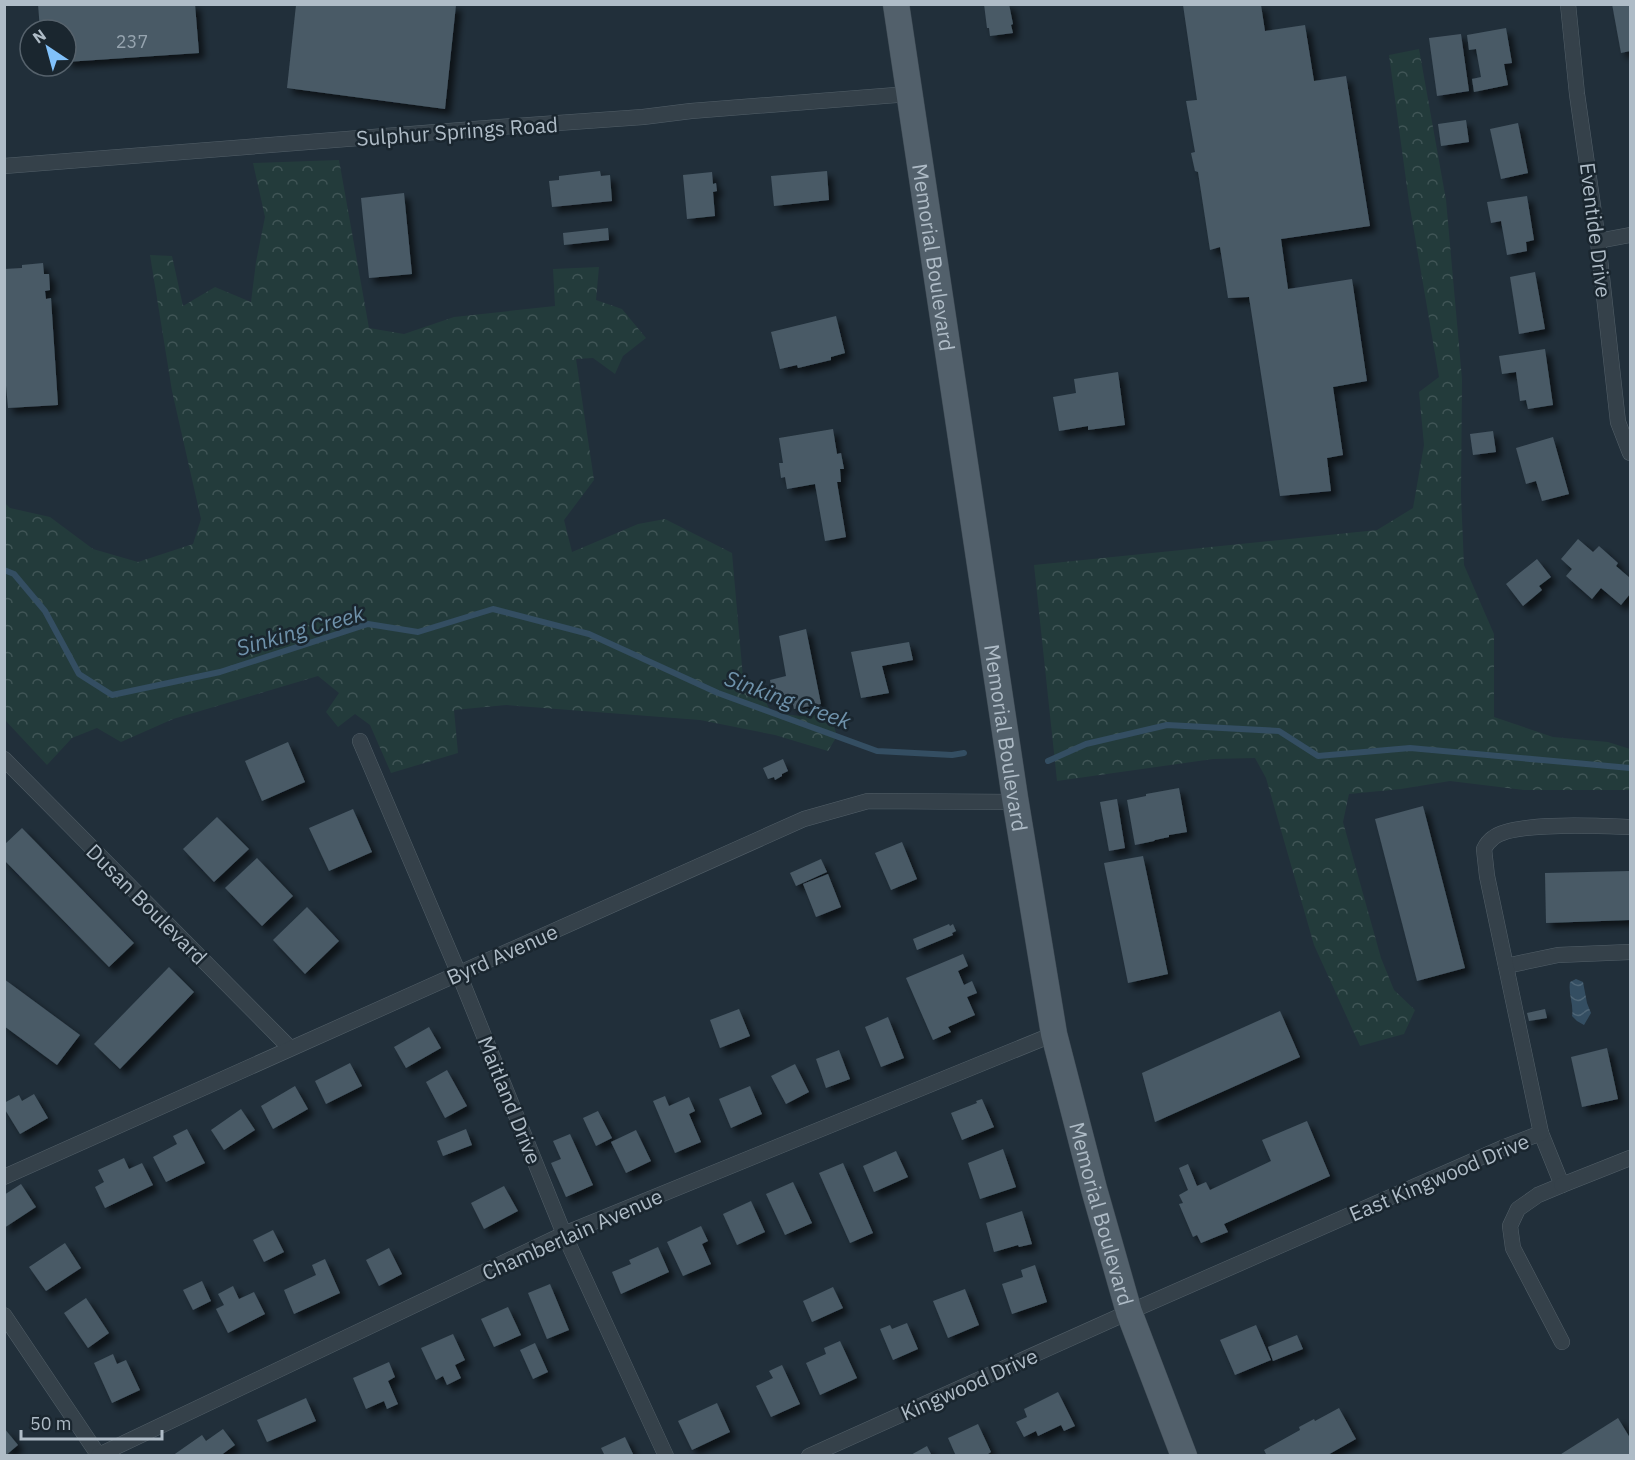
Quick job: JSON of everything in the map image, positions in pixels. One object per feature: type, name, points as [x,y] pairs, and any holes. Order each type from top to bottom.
[{"type":"main road","name":"Memorial Boulevard","points":[[896,4],[1016,802],[1054,1034],[1129,1312],[1184,1455]]},
{"type":"street","name":"Eventide Drive","points":[[1568,4],[1618,422],[1630,453]]},
{"type":"street","name":"Sulphur Springs Road","points":[[4,166],[643,117],[691,111],[909,94]]},
{"type":"street","points":[[1598,242],[1630,235]]},
{"type":"street","name":"Maitland Drive","points":[[360,741],[459,974],[564,1234],[666,1455]]},
{"type":"street","name":"Dusan Boulevard","points":[[4,759],[290,1048]]},
{"type":"street","name":"Byrd Avenue","points":[[4,1178],[804,819],[868,801],[1016,802]]},
{"type":"street","name":"East Kingwood Drive","points":[[1129,1312],[1541,1133],[1487,876],[1484,849],[1494,837],[1530,827],[1630,827]]},
{"type":"street","points":[[1506,966],[1558,954],[1630,952]]},
{"type":"street","name":"Chamberlain Avenue","points":[[99,1455],[564,1234],[1054,1034]]},
{"type":"street","points":[[1541,1133],[1562,1185]]},
{"type":"street","points":[[1562,1342],[1513,1248],[1510,1226],[1518,1209],[1538,1195],[1630,1158]]},
{"type":"street","name":"Kingwood Drive","points":[[809,1455],[1129,1312]]},
{"type":"street","points":[[4,1315],[99,1455]]},
{"type":"green space","points":[[1419,49],[1446,200],[1462,379],[1461,496],[1464,565],[1494,634],[1494,717],[1553,737],[1608,742],[1630,749],[1630,790],[1524,790],[1450,781],[1349,794],[1343,822],[1381,958],[1394,990],[1415,1010],[1404,1034],[1360,1046],[1314,945],[1266,778],[1255,758],[1213,759],[1057,781],[1034,565],[1377,530],[1413,508],[1424,445],[1419,392],[1439,377],[1409,202],[1389,55]]},
{"type":"green space","points":[[339,160],[369,328],[404,334],[454,317],[555,306],[553,269],[599,267],[596,300],[622,309],[646,338],[623,356],[615,374],[593,358],[576,359],[594,480],[564,520],[572,552],[638,524],[665,519],[732,553],[744,689],[765,701],[772,713],[801,716],[830,714],[837,736],[828,751],[775,735],[700,720],[506,705],[454,710],[458,753],[391,773],[370,725],[355,714],[338,727],[326,712],[339,693],[318,676],[173,719],[121,742],[97,728],[72,738],[47,765],[5,720],[5,503],[10,508],[50,517],[93,549],[138,562],[193,544],[201,519],[172,391],[150,255],[172,256],[183,306],[215,287],[251,302],[265,217],[253,163]]},
{"type":"water","points":[[1576,979],[1583,982],[1591,1013],[1584,1025],[1572,1016],[1570,982]]},
{"type":"building","points":[[38,4],[195,4],[199,53],[78,61],[78,18],[39,18]]},
{"type":"building","points":[[984,4],[1009,4],[1013,33],[990,36]]},
{"type":"building","points":[[1612,4],[1630,4],[1630,51],[1621,53]]},
{"type":"building","points":[[296,5],[456,5],[445,109],[287,88]]},
{"type":"building","points":[[1183,5],[1261,5],[1265,31],[1305,25],[1314,81],[1346,76],[1370,226],[1281,239],[1288,289],[1352,279],[1367,381],[1333,387],[1343,455],[1327,458],[1331,491],[1280,496],[1249,297],[1228,298],[1220,247],[1210,250],[1198,172],[1195,171],[1191,153],[1195,152],[1186,101],[1197,100]]},
{"type":"building","points":[[1506,28],[1512,63],[1504,64],[1508,85],[1474,92],[1472,79],[1481,77],[1476,49],[1469,50],[1467,35]]},
{"type":"building","points":[[1461,34],[1469,91],[1437,96],[1429,38]]},
{"type":"building","points":[[1466,120],[1469,142],[1441,146],[1438,124]]},
{"type":"building","points":[[1518,123],[1528,173],[1501,179],[1490,129]]},
{"type":"building","points":[[600,171],[601,176],[610,175],[612,201],[552,207],[549,181],[559,180],[559,176]]},
{"type":"building","points":[[827,171],[829,200],[774,206],[771,176]]},
{"type":"building","points":[[712,172],[713,184],[716,183],[717,191],[713,192],[715,216],[687,219],[683,175]]},
{"type":"building","points":[[404,193],[412,274],[369,278],[361,198]]},
{"type":"building","points":[[1527,196],[1534,240],[1526,242],[1527,251],[1507,255],[1501,221],[1491,223],[1487,202]]},
{"type":"building","points":[[608,228],[609,240],[564,245],[563,233]]},
{"type":"building","points":[[43,263],[44,274],[49,274],[50,290],[45,291],[46,299],[51,298],[58,405],[8,408],[4,363],[4,301],[6,301],[4,269]]},
{"type":"building","points":[[1535,272],[1545,329],[1519,334],[1510,277]]},
{"type":"building","points":[[836,316],[845,353],[831,357],[831,360],[798,368],[797,365],[780,369],[771,332]]},
{"type":"building","points":[[1545,349],[1553,405],[1528,409],[1526,400],[1520,401],[1516,372],[1502,374],[1499,356]]},
{"type":"building","points":[[1118,372],[1125,425],[1088,430],[1088,426],[1059,431],[1053,397],[1076,393],[1074,379]]},
{"type":"building","points":[[833,429],[837,454],[841,453],[844,469],[840,469],[841,482],[837,482],[846,537],[825,541],[815,484],[787,489],[785,477],[781,478],[779,463],[783,463],[779,438]]},
{"type":"building","points":[[1493,431],[1496,452],[1473,455],[1470,434]]},
{"type":"building","points":[[1553,437],[1569,494],[1542,501],[1536,481],[1526,484],[1516,448]]},
{"type":"building","points":[[1578,539],[1593,552],[1599,546],[1618,563],[1616,566],[1630,578],[1630,594],[1621,605],[1601,588],[1592,599],[1566,576],[1572,569],[1561,559]]},
{"type":"building","points":[[1537,559],[1551,577],[1539,586],[1542,590],[1523,606],[1506,584]]},
{"type":"building","points":[[806,629],[821,704],[794,709],[792,699],[774,702],[770,680],[786,676],[779,636]]},
{"type":"building","points":[[909,642],[913,660],[882,666],[889,693],[861,698],[851,652]]},
{"type":"building","points":[[288,742],[305,782],[262,801],[245,761]]},
{"type":"building","points":[[783,759],[788,771],[775,780],[774,777],[768,779],[763,768]]},
{"type":"building","points":[[1179,788],[1187,832],[1135,845],[1127,800]]},
{"type":"building","points":[[1117,799],[1125,848],[1109,851],[1100,802]]},
{"type":"building","points":[[1423,806],[1465,968],[1417,981],[1375,819]]},
{"type":"building","points":[[353,809],[372,852],[329,871],[309,828]]},
{"type":"building","points":[[217,817],[249,849],[214,882],[183,849]]},
{"type":"building","points":[[22,828],[134,943],[109,967],[4,860],[4,845]]},
{"type":"building","points":[[902,842],[917,879],[891,890],[875,853]]},
{"type":"building","points":[[1143,856],[1168,974],[1128,983],[1104,863]]},
{"type":"building","points":[[257,858],[293,896],[262,926],[225,888]]},
{"type":"building","points":[[821,859],[827,872],[796,886],[790,873]]},
{"type":"building","points":[[1630,871],[1630,920],[1546,923],[1545,873]]},
{"type":"building","points":[[828,874],[841,907],[816,917],[803,884]]},
{"type":"building","points":[[307,907],[339,941],[305,974],[273,940]]},
{"type":"building","points":[[949,924],[950,926],[953,924],[956,931],[952,933],[953,935],[917,950],[913,939]]},
{"type":"building","points":[[963,954],[968,966],[958,971],[964,985],[972,981],[977,993],[967,997],[975,1015],[948,1027],[951,1032],[933,1040],[906,978]]},
{"type":"building","points":[[169,967],[194,992],[120,1069],[94,1044]]},
{"type":"building","points":[[4,979],[80,1035],[57,1065],[4,1026]]},
{"type":"building","points":[[739,1009],[750,1036],[720,1048],[710,1020]]},
{"type":"building","points":[[1545,1009],[1547,1018],[1529,1021],[1527,1013]]},
{"type":"building","points":[[1280,1011],[1300,1057],[1155,1122],[1142,1073]]},
{"type":"building","points":[[888,1017],[904,1058],[881,1067],[865,1027]]},
{"type":"building","points":[[429,1027],[441,1048],[406,1068],[394,1047]]},
{"type":"building","points":[[1607,1048],[1618,1099],[1582,1107],[1571,1057]]},
{"type":"building","points":[[839,1050],[850,1079],[826,1088],[816,1059]]},
{"type":"building","points":[[350,1063],[362,1086],[326,1104],[315,1081]]},
{"type":"building","points":[[795,1064],[809,1092],[786,1104],[771,1076]]},
{"type":"building","points":[[447,1070],[467,1106],[445,1118],[426,1082]]},
{"type":"building","points":[[295,1086],[308,1109],[273,1129],[261,1106]]},
{"type":"building","points":[[750,1086],[762,1114],[731,1128],[719,1099]]},
{"type":"building","points":[[34,1094],[48,1118],[20,1134],[4,1108],[4,1103],[19,1095],[22,1101]]},
{"type":"building","points":[[665,1096],[669,1106],[689,1097],[695,1111],[689,1114],[701,1142],[675,1153],[653,1101]]},
{"type":"building","points":[[982,1099],[994,1127],[962,1140],[951,1113]]},
{"type":"building","points":[[241,1109],[255,1130],[224,1150],[211,1130]]},
{"type":"building","points":[[598,1111],[612,1138],[596,1146],[583,1118]]},
{"type":"building","points":[[1307,1121],[1330,1176],[1224,1224],[1228,1232],[1201,1243],[1197,1235],[1193,1237],[1179,1204],[1183,1203],[1179,1195],[1188,1190],[1179,1168],[1188,1164],[1197,1186],[1206,1182],[1210,1190],[1271,1161],[1262,1140]]},
{"type":"building","points":[[187,1129],[205,1163],[166,1182],[153,1157],[177,1144],[173,1136]]},
{"type":"building","points":[[466,1129],[472,1145],[443,1156],[437,1141]]},
{"type":"building","points":[[636,1130],[651,1161],[626,1173],[611,1142]]},
{"type":"building","points":[[570,1134],[593,1185],[566,1197],[551,1163],[561,1159],[553,1141]]},
{"type":"building","points":[[1003,1149],[1016,1187],[980,1199],[968,1163]]},
{"type":"building","points":[[896,1151],[908,1177],[874,1192],[863,1166]]},
{"type":"building","points":[[124,1158],[129,1169],[142,1163],[153,1185],[105,1208],[95,1187],[104,1182],[98,1170]]},
{"type":"building","points":[[843,1163],[873,1233],[850,1243],[819,1173]]},
{"type":"building","points":[[793,1182],[812,1223],[785,1235],[766,1194]]},
{"type":"building","points":[[21,1184],[36,1207],[4,1228],[4,1195]]},
{"type":"building","points":[[504,1186],[518,1211],[484,1229],[471,1203]]},
{"type":"building","points":[[751,1201],[765,1232],[737,1245],[723,1214]]},
{"type":"building","points":[[1022,1211],[1032,1244],[1019,1247],[1018,1245],[994,1252],[986,1223]]},
{"type":"building","points":[[701,1226],[708,1241],[702,1244],[711,1264],[683,1276],[667,1242]]},
{"type":"building","points":[[273,1230],[284,1252],[264,1262],[253,1240]]},
{"type":"building","points":[[65,1243],[81,1268],[46,1291],[29,1267]]},
{"type":"building","points":[[658,1247],[669,1272],[621,1294],[612,1272],[631,1264],[629,1260]]},
{"type":"building","points":[[389,1248],[402,1274],[379,1286],[366,1260]]},
{"type":"building","points":[[325,1259],[340,1293],[294,1314],[284,1290],[316,1275],[312,1265]]},
{"type":"building","points":[[1035,1265],[1047,1302],[1012,1314],[1002,1284],[1023,1277],[1021,1270]]},
{"type":"building","points":[[202,1281],[211,1301],[193,1310],[183,1290]]},
{"type":"building","points":[[550,1284],[569,1330],[547,1339],[528,1293]]},
{"type":"building","points":[[233,1286],[239,1299],[254,1292],[265,1314],[228,1333],[216,1309],[224,1305],[218,1294]]},
{"type":"building","points":[[833,1287],[843,1308],[812,1322],[803,1301]]},
{"type":"building","points":[[965,1289],[979,1325],[948,1338],[933,1301]]},
{"type":"building","points":[[86,1298],[109,1333],[88,1348],[64,1313]]},
{"type":"building","points":[[508,1307],[521,1335],[494,1347],[481,1319]]},
{"type":"building","points":[[907,1323],[918,1349],[893,1360],[880,1329],[890,1325],[892,1329]]},
{"type":"building","points":[[1256,1325],[1271,1360],[1235,1375],[1220,1340]]},
{"type":"building","points":[[453,1334],[465,1360],[455,1365],[461,1378],[447,1385],[443,1376],[436,1380],[421,1348]]},
{"type":"building","points":[[1297,1335],[1303,1349],[1273,1361],[1268,1347]]},
{"type":"building","points":[[840,1341],[857,1378],[820,1395],[806,1363],[826,1354],[824,1348]]},
{"type":"building","points":[[535,1343],[548,1372],[533,1379],[520,1350]]},
{"type":"building","points":[[113,1354],[117,1364],[126,1360],[140,1390],[112,1403],[94,1363]]},
{"type":"building","points":[[389,1362],[395,1377],[388,1381],[398,1404],[387,1409],[384,1401],[366,1409],[353,1378]]},
{"type":"building","points":[[782,1365],[800,1404],[771,1417],[756,1386],[773,1378],[769,1371]]},
{"type":"building","points":[[1058,1392],[1075,1426],[1064,1431],[1061,1425],[1038,1436],[1036,1431],[1024,1437],[1016,1422],[1027,1417],[1024,1409]]},
{"type":"building","points":[[306,1398],[316,1421],[267,1442],[257,1420]]},
{"type":"building","points":[[717,1403],[730,1432],[692,1450],[678,1421]]},
{"type":"building","points":[[1339,1408],[1356,1439],[1326,1456],[1267,1456],[1264,1450],[1300,1430],[1299,1427]]},
{"type":"building","points":[[1618,1418],[1630,1438],[1630,1456],[1558,1456]]},
{"type":"building","points":[[978,1424],[991,1452],[985,1456],[956,1456],[948,1438]]},
{"type":"building","points":[[4,1428],[18,1445],[5,1456],[4,1456]]},
{"type":"building","points":[[223,1429],[235,1445],[220,1456],[172,1456],[202,1435],[206,1441]]},
{"type":"building","points":[[625,1437],[634,1456],[605,1456],[601,1448]]},
{"type":"building","points":[[927,1446],[932,1456],[909,1456]]},
{"type":"waterway","name":"Sinking Creek","points":[[4,570],[14,574],[45,611],[79,674],[112,695],[220,672],[368,624],[418,632],[493,609],[589,634],[718,693],[877,751],[952,755],[964,753]]},
{"type":"waterway","points":[[1048,761],[1086,744],[1167,725],[1279,731],[1318,756],[1410,748],[1630,768]]}]
